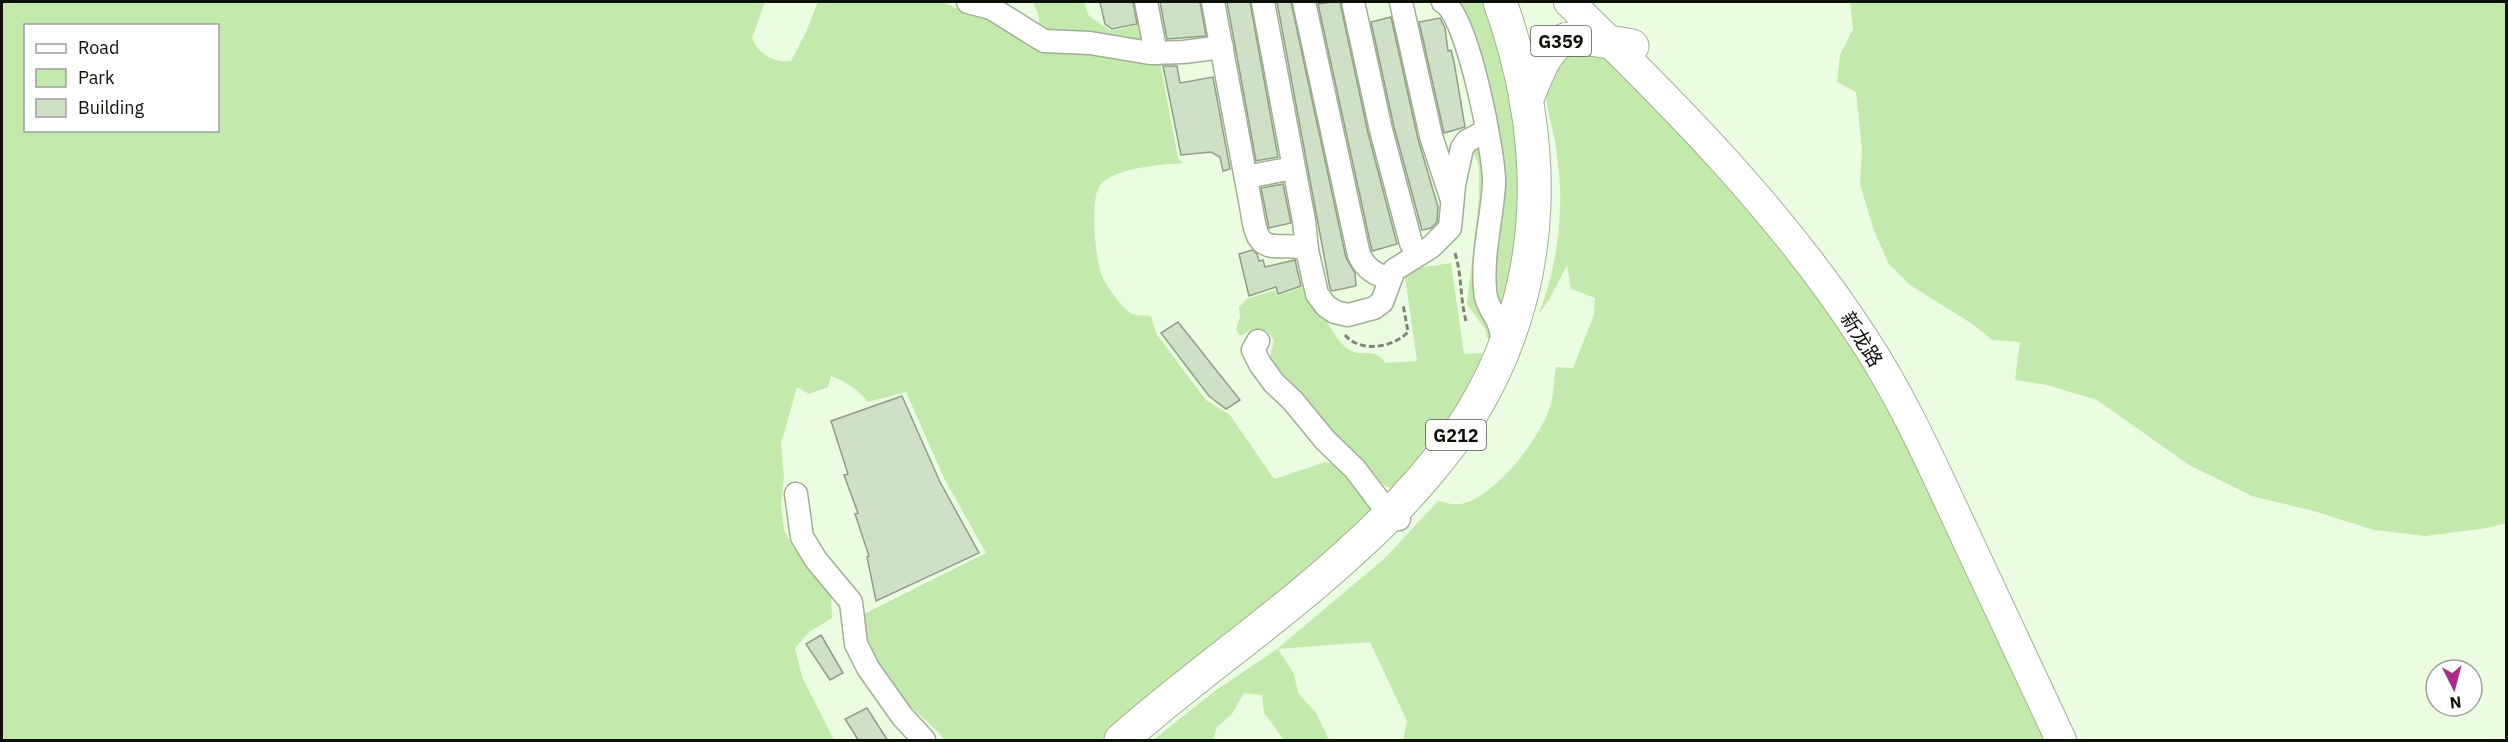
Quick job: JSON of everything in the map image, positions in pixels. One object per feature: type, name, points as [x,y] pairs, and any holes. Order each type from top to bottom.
[{"type":"highway","name":"G212","points":[[1139,741],[1180,703],[1288,621],[1342,574],[1456,452],[1491,399],[1507,352],[1521,329],[1539,267],[1546,222],[1547,166],[1544,136],[1500,2]]},
{"type":"highway","name":"G212","points":[[1512,2],[1529,94]]},
{"type":"highway","name":"G359","points":[[1529,94],[1540,64],[1548,51],[1560,41],[1573,37],[1621,44]]},
{"type":"highway","name":"G212","points":[[1121,741],[1150,714],[1281,612],[1395,516]]},
{"type":"main road","name":"新龙路","points":[[1569,2],[1621,44],[1786,209],[1879,337],[1934,440],[2073,741]]},
{"type":"main road","name":"新龙路","points":[[1587,2],[1809,260],[1865,340],[1923,445],[2061,741]]},
{"type":"street","points":[[968,2],[991,8],[1044,41],[1090,44],[1156,53],[1222,47]]},
{"type":"street","points":[[1146,2],[1156,53]]},
{"type":"street","points":[[1213,2],[1259,238],[1265,244],[1272,246],[1293,245],[1307,250]]},
{"type":"street","points":[[1263,2],[1304,221],[1307,250],[1320,301],[1335,312],[1348,315],[1374,308],[1382,302],[1394,270],[1443,237],[1450,228],[1452,201],[1462,148],[1467,141],[1486,131]]},
{"type":"street","points":[[1304,2],[1359,255],[1363,263],[1374,273],[1390,278]]},
{"type":"street","points":[[1353,2],[1381,130],[1411,243],[1417,254]]},
{"type":"street","points":[[1401,2],[1431,136],[1452,201]]},
{"type":"street","points":[[1443,2],[1453,12],[1472,60],[1492,158],[1494,183],[1485,256],[1485,291],[1486,302],[1499,323],[1507,352]]},
{"type":"street","points":[[1246,177],[1293,168]]},
{"type":"street","points":[[1258,341],[1253,350],[1260,364],[1325,440],[1395,516]]},
{"type":"street","points":[[796,494],[802,537],[816,560],[851,602],[856,644],[868,668],[902,716],[924,741]]},
{"type":"path","points":[[1443,237],[1455,253],[1459,267],[1466,321]]},
{"type":"green space","points":[[2,2],[765,2],[752,38],[762,53],[773,59],[785,61],[791,61],[818,2],[945,3],[958,9],[971,8],[1010,25],[1159,57],[1178,158],[1182,163],[1125,171],[1105,180],[1099,187],[1094,218],[1098,259],[1103,278],[1128,311],[1134,315],[1151,316],[1156,333],[1184,371],[1206,400],[1230,415],[1274,479],[1326,462],[1339,465],[1377,511],[1111,740],[945,740],[884,679],[869,648],[860,616],[986,553],[944,478],[906,392],[868,402],[851,386],[831,376],[828,387],[809,394],[797,387],[781,444],[784,477],[781,504],[784,530],[793,547],[831,594],[832,618],[809,632],[795,648],[802,677],[834,740],[2,740]]},
{"type":"green space","points":[[1033,2],[1084,2],[1089,16],[1111,31],[1146,23],[1151,43],[1060,37],[1039,28],[1039,16]]},
{"type":"green space","points":[[1458,2],[1492,2],[1526,190],[1504,306],[1494,304],[1494,240]]},
{"type":"green space","points":[[1850,2],[2506,2],[2506,523],[2487,528],[2426,536],[2374,530],[2314,511],[2252,496],[2189,465],[2097,400],[2047,385],[2015,380],[2020,342],[1992,340],[1974,325],[1910,285],[1889,264],[1874,231],[1860,184],[1862,149],[1856,92],[1837,82],[1840,55],[1853,29]]},
{"type":"green space","points":[[1565,52],[1607,58],[1760,219],[1870,369],[2049,740],[1403,740],[1407,721],[1370,642],[1278,649],[1294,674],[1298,693],[1316,713],[1329,740],[1284,740],[1264,713],[1262,695],[1244,693],[1232,714],[1217,727],[1213,740],[1153,740],[1215,691],[1277,649],[1385,558],[1438,501],[1462,504],[1491,488],[1517,462],[1538,432],[1551,404],[1556,367],[1573,368],[1594,315],[1595,298],[1571,289],[1567,265],[1549,300],[1539,313],[1554,262],[1560,209],[1558,163],[1546,93],[1549,75]]},
{"type":"green space","points":[[1475,148],[1481,148],[1492,329],[1489,342],[1485,329],[1467,304],[1479,199],[1479,166],[1474,154]]},
{"type":"green space","points":[[1451,263],[1464,354],[1482,353],[1448,424],[1396,491],[1384,485],[1369,472],[1290,385],[1269,359],[1274,341],[1267,332],[1259,329],[1240,336],[1236,329],[1240,317],[1239,307],[1247,299],[1275,290],[1277,296],[1311,284],[1331,328],[1348,349],[1358,353],[1372,353],[1385,363],[1417,361],[1404,270]]},
{"type":"building","points":[[1100,2],[1133,2],[1137,24],[1112,29],[1105,24]]},
{"type":"building","points":[[1160,2],[1200,2],[1206,36],[1167,39]]},
{"type":"building","points":[[1227,2],[1250,2],[1278,157],[1256,161]]},
{"type":"building","points":[[1277,2],[1291,2],[1346,258],[1355,273],[1356,286],[1332,291],[1330,288]]},
{"type":"building","points":[[1340,2],[1368,133],[1397,244],[1372,251],[1318,4]]},
{"type":"building","points":[[1391,17],[1418,139],[1438,207],[1437,222],[1431,228],[1422,230],[1394,127],[1371,22]]},
{"type":"building","points":[[1440,18],[1445,28],[1448,51],[1451,50],[1454,62],[1465,127],[1444,133],[1419,22]]},
{"type":"building","points":[[1163,66],[1177,66],[1180,83],[1213,77],[1230,169],[1223,171],[1220,157],[1211,152],[1181,155]]},
{"type":"building","points":[[1283,184],[1291,223],[1269,228],[1261,188]]},
{"type":"building","points":[[1252,250],[1257,254],[1259,261],[1263,260],[1265,267],[1295,260],[1301,286],[1278,294],[1276,287],[1249,296],[1239,254]]},
{"type":"building","points":[[1178,322],[1240,400],[1226,409],[1209,396],[1161,333]]},
{"type":"building","points":[[902,396],[940,482],[979,553],[876,601],[867,557],[869,556],[855,514],[858,513],[844,475],[848,474],[831,421]]},
{"type":"building","points":[[821,635],[843,673],[830,680],[806,644]]},
{"type":"building","points":[[867,708],[888,741],[859,741],[845,719]]}]
